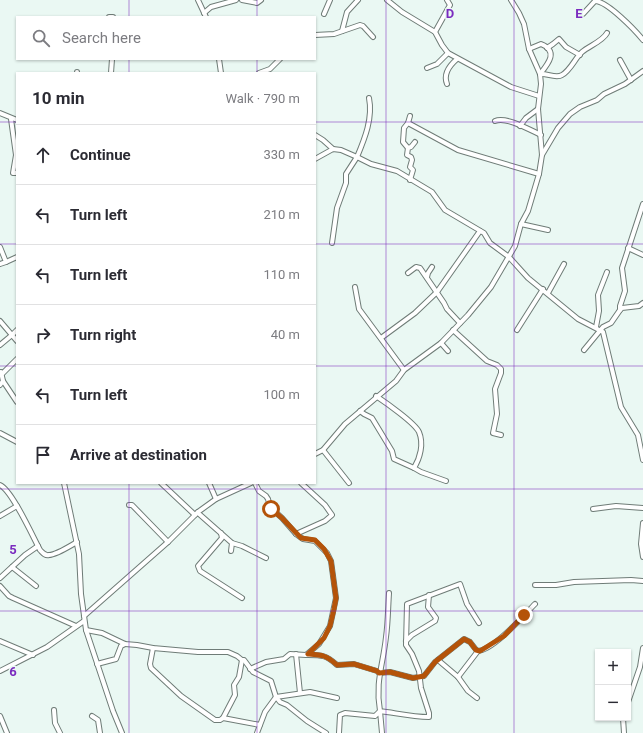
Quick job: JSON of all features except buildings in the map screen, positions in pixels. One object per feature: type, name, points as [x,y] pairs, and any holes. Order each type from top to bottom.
[{"type":"street","points":[[198,0],[205,15],[211,7],[234,0]]},
{"type":"street","points":[[242,0],[257,3],[261,0]]},
{"type":"street","points":[[324,14],[330,0]]},
{"type":"street","points":[[342,31],[347,12],[358,0]]},
{"type":"street","points":[[387,0],[393,2],[402,12],[435,32],[448,53],[457,59],[512,87],[539,96]]},
{"type":"street","points":[[435,32],[450,5],[447,0]]},
{"type":"street","points":[[316,454],[323,450],[345,424],[396,380],[404,370],[441,343],[491,287],[515,246],[521,224],[528,211],[539,174],[542,155],[538,109],[541,84],[540,74],[530,49],[524,24],[511,0]]},
{"type":"street","points":[[584,14],[595,1],[598,1],[606,5],[625,21],[643,40]]},
{"type":"street","points":[[316,35],[334,34],[360,25],[373,36]]},
{"type":"street","points":[[540,74],[545,73],[556,76],[562,75],[580,54],[606,36],[607,33]]},
{"type":"street","points":[[547,48],[559,39],[566,48],[580,54]]},
{"type":"street","points":[[530,49],[541,44],[547,48],[551,56],[551,59],[540,74]]},
{"type":"street","points":[[427,68],[438,64],[448,53]]},
{"type":"street","points":[[447,84],[445,79],[447,72],[453,62],[457,59]]},
{"type":"street","points":[[111,72],[112,60]]},
{"type":"street","points":[[219,60],[221,72]]},
{"type":"street","points":[[262,72],[270,69],[279,60]]},
{"type":"street","points":[[620,60],[631,80]]},
{"type":"street","points":[[542,155],[558,128],[570,114],[580,107],[597,100],[604,94],[625,84],[643,71]]},
{"type":"street","points":[[332,243],[337,208],[346,183],[346,174],[357,157],[366,135],[371,109],[369,98]]},
{"type":"street","points":[[520,126],[526,118],[538,109]]},
{"type":"street","points":[[0,113],[16,120]]},
{"type":"street","points":[[410,116],[408,123],[404,128],[403,142],[408,148],[407,155],[411,157],[412,160],[410,167],[413,170],[410,180]]},
{"type":"street","points":[[11,118],[16,155],[13,173],[16,173]]},
{"type":"street","points":[[495,121],[502,120],[541,135]]},
{"type":"street","points":[[408,123],[458,150],[539,174]]},
{"type":"street","points":[[316,136],[333,149],[341,150],[371,164],[397,171],[432,192],[445,210],[484,233],[496,248],[509,258],[528,278],[578,319],[596,327],[603,332],[621,407],[638,435],[643,460]]},
{"type":"street","points":[[408,148],[412,147],[415,142]]},
{"type":"street","points":[[316,158],[333,149]]},
{"type":"street","points":[[584,350],[603,327],[611,323],[620,310],[625,291],[622,268],[643,204]]},
{"type":"street","points":[[521,224],[548,230]]},
{"type":"street","points":[[381,338],[415,313],[437,292],[480,231]]},
{"type":"street","points":[[0,247],[6,262]]},
{"type":"street","points":[[628,248],[643,255]]},
{"type":"street","points":[[0,264],[16,257]]},
{"type":"street","points":[[548,293],[564,264]]},
{"type":"street","points":[[427,277],[432,267]]},
{"type":"street","points":[[408,272],[416,268],[420,268],[444,302],[447,309],[460,323]]},
{"type":"street","points":[[596,327],[599,311],[598,295],[607,272]]},
{"type":"street","points":[[355,288],[359,309],[404,370]]},
{"type":"street","points":[[517,330],[543,289]]},
{"type":"street","points":[[620,310],[622,308],[639,306],[643,303]]},
{"type":"street","points":[[0,321],[16,340]]},
{"type":"street","points":[[453,330],[487,361],[497,365],[501,369],[495,389],[497,414],[493,433],[501,435]]},
{"type":"street","points":[[0,344],[16,331]]},
{"type":"street","points":[[441,343],[448,351]]},
{"type":"street","points":[[16,360],[1,372],[3,381],[16,400]]},
{"type":"street","points":[[0,385],[3,381]]},
{"type":"street","points":[[376,396],[412,424],[419,432],[421,445],[419,459],[414,468]]},
{"type":"street","points":[[360,411],[372,418],[392,451],[394,459],[421,472],[446,481]]},
{"type":"street","points":[[0,433],[16,441]]},
{"type":"street","points":[[323,450],[349,483]]},
{"type":"street","points":[[64,484],[77,542],[86,630],[113,711],[122,733]]},
{"type":"street","points":[[162,484],[232,543],[242,546],[266,558]]},
{"type":"street","points":[[209,484],[216,499]]},
{"type":"street","points":[[84,616],[168,542],[196,513],[216,499],[244,484]]},
{"type":"street","points":[[256,484],[259,491],[266,496],[270,507],[296,534],[303,539],[315,540],[327,553],[331,561],[336,598],[330,626],[319,644],[308,654]]},
{"type":"street","points":[[296,534],[325,521],[332,515],[325,505],[302,484]]},
{"type":"street","points":[[0,485],[5,487],[44,554],[48,556],[77,542]]},
{"type":"street","points":[[129,505],[132,505],[168,542]]},
{"type":"street","points":[[0,516],[17,506]]},
{"type":"street","points":[[593,509],[616,506],[643,508]]},
{"type":"street","points":[[643,523],[641,544],[643,557]]},
{"type":"street","points":[[221,533],[222,538],[198,566],[200,571],[242,598]]},
{"type":"street","points":[[231,551],[232,543]]},
{"type":"street","points":[[0,578],[25,555],[38,546]]},
{"type":"street","points":[[12,567],[36,586]]},
{"type":"street","points":[[535,584],[556,585],[574,582],[643,581]]},
{"type":"street","points":[[339,733],[340,715],[345,713],[375,716],[380,711],[393,712],[414,717],[429,717],[421,688],[419,671],[412,654],[406,645],[407,604],[460,584],[467,604],[480,623]]},
{"type":"street","points":[[0,587],[9,596],[76,626]]},
{"type":"street","points":[[382,733],[378,698],[379,673],[387,636],[389,593]]},
{"type":"street","points":[[406,641],[412,635],[435,621],[436,618],[428,607],[429,595]]},
{"type":"street","points":[[458,677],[478,651],[504,636],[536,604]]},
{"type":"street","points":[[0,671],[48,647],[84,621]]},
{"type":"street","points":[[86,630],[102,633],[125,644],[137,644],[152,648],[198,652],[228,652],[244,660],[256,674],[271,681],[276,697],[280,702],[288,705],[307,721],[326,733]]},
{"type":"street","points":[[250,668],[266,662],[284,658],[290,654],[303,656],[308,654],[322,655],[337,665],[354,664],[377,671],[379,673],[390,672],[408,677],[420,678],[427,674],[438,660],[464,639],[470,642],[478,651]]},
{"type":"street","points":[[0,641],[33,655]]},
{"type":"street","points":[[98,664],[116,659],[121,646],[125,644]]},
{"type":"street","points":[[152,648],[150,666],[165,682],[200,710],[215,720],[220,720],[223,718],[260,725]]},
{"type":"street","points":[[631,693],[640,666],[643,648]]},
{"type":"street","points":[[296,654],[300,693]]},
{"type":"street","points":[[223,718],[234,695],[234,685],[239,677],[242,660]]},
{"type":"street","points":[[438,660],[458,677],[468,691],[477,698]]},
{"type":"street","points":[[257,733],[265,712],[276,697],[314,692],[328,697],[337,698]]},
{"type":"street","points":[[54,710],[54,723],[60,733]]},
{"type":"street","points":[[0,716],[6,733]]},
{"type":"street","points":[[92,716],[98,720],[100,733]]},
{"type":"street","points":[[623,721],[624,733]]},
{"type":"route","points":[[271,509],[301,538],[315,540],[324,549],[331,561],[336,600],[330,626],[324,638],[308,654],[322,655],[337,665],[354,664],[377,671],[379,673],[390,672],[408,677],[420,678],[427,674],[435,662],[464,639],[470,642],[476,650],[480,651],[504,636],[524,615]]}]
